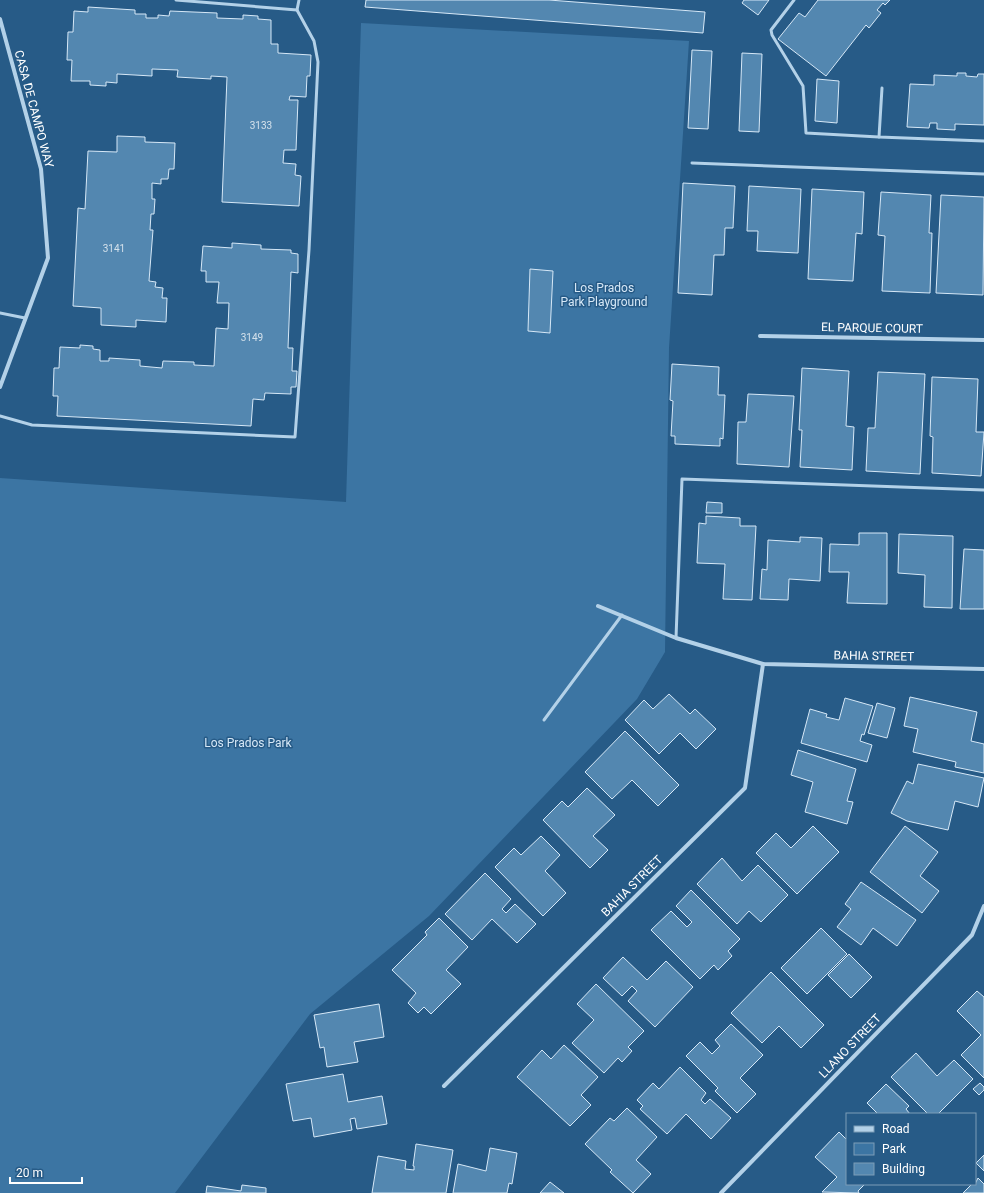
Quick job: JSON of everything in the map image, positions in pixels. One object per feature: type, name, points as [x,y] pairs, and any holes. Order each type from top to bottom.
[{"type":"street","name":"CASA DE CAMPO WAY","points":[[0,19],[41,169],[48,258],[0,387]]},
{"type":"street","name":"EL PARQUE COURT","points":[[760,336],[984,340]]},
{"type":"street","name":"BAHIA STREET","points":[[598,606],[622,614],[676,638],[763,664],[984,669]]},
{"type":"street","name":"BAHIA STREET","points":[[444,1086],[745,788],[763,664]]},
{"type":"street","name":"LLANO STREET","points":[[721,1193],[972,935],[984,906]]},
{"type":"lane","points":[[176,0],[297,10]]},
{"type":"lane","points":[[0,416],[32,425],[295,437],[309,250],[318,62],[314,41],[297,10],[299,0]]},
{"type":"lane","points":[[794,0],[771,30],[772,35],[803,86],[806,133],[984,141]]},
{"type":"lane","points":[[879,137],[882,88]]},
{"type":"lane","points":[[692,163],[984,174]]},
{"type":"lane","points":[[0,313],[26,318]]},
{"type":"lane","points":[[676,638],[682,479],[984,490]]},
{"type":"lane","points":[[544,720],[622,614]]},
{"type":"green space","name":"Los Prados Park","points":[[361,23],[689,41],[669,348],[665,652],[637,699],[429,916],[310,1014],[175,1193],[0,1193],[0,478],[346,502]]},
{"type":"building","points":[[366,0],[549,0],[705,12],[703,33],[365,7]]},
{"type":"building","points":[[744,0],[769,0],[758,15],[742,3]]},
{"type":"building","points":[[818,0],[890,0],[885,5],[883,3],[877,10],[881,13],[869,28],[866,25],[826,76],[778,39],[799,13],[805,17]]},
{"type":"building","points":[[88,7],[135,10],[135,14],[146,14],[146,18],[158,18],[158,15],[169,16],[170,11],[217,13],[217,18],[243,19],[243,15],[258,16],[258,19],[271,20],[271,44],[278,44],[278,53],[311,55],[310,76],[307,76],[306,97],[290,96],[289,100],[298,100],[296,150],[284,150],[283,163],[296,164],[295,175],[301,176],[299,206],[222,202],[227,77],[211,76],[211,79],[177,77],[178,70],[152,69],[152,76],[117,74],[117,83],[106,82],[106,86],[90,85],[90,81],[71,81],[72,60],[67,60],[68,32],[73,32],[74,11],[88,12]]},
{"type":"building","points":[[692,50],[712,51],[708,129],[688,128]]},
{"type":"building","points":[[742,53],[762,54],[759,132],[739,131]]},
{"type":"building","points":[[957,73],[966,73],[966,76],[977,77],[978,74],[984,74],[984,125],[955,124],[955,130],[937,129],[937,123],[930,123],[929,128],[907,127],[910,84],[934,85],[934,75],[957,76]]},
{"type":"building","points":[[817,79],[839,81],[837,123],[815,121]]},
{"type":"building","points":[[117,136],[145,137],[145,142],[175,143],[174,169],[169,169],[168,179],[161,179],[161,184],[152,183],[152,199],[155,199],[154,214],[151,214],[150,230],[153,230],[149,281],[156,282],[155,287],[163,288],[162,298],[167,298],[166,322],[136,320],[136,327],[101,325],[101,308],[73,306],[78,208],[85,209],[88,151],[117,152]]},
{"type":"building","points":[[683,183],[735,186],[733,228],[725,228],[724,255],[714,255],[712,295],[678,293]]},
{"type":"building","points":[[749,186],[801,189],[798,253],[757,251],[758,231],[747,231]]},
{"type":"building","points":[[812,189],[864,192],[862,234],[856,233],[853,281],[808,279]]},
{"type":"building","points":[[881,192],[931,195],[929,233],[932,233],[930,293],[882,291],[885,236],[878,235]]},
{"type":"building","points":[[941,195],[984,197],[983,295],[936,293]]},
{"type":"building","points":[[232,243],[261,245],[261,249],[291,250],[291,253],[298,254],[298,273],[291,272],[288,348],[293,348],[292,371],[297,371],[296,387],[291,387],[291,394],[265,393],[264,400],[253,399],[251,426],[57,416],[58,396],[53,396],[54,368],[59,368],[60,347],[80,348],[80,345],[93,346],[93,349],[100,350],[100,361],[109,361],[109,358],[140,360],[140,366],[162,368],[163,361],[194,362],[194,365],[214,366],[216,328],[228,329],[229,303],[217,303],[219,282],[206,282],[206,271],[201,271],[203,246],[232,248]]},
{"type":"building","points":[[530,269],[553,271],[550,333],[528,331]]},
{"type":"building","points":[[672,364],[719,367],[718,395],[725,395],[723,439],[720,438],[720,446],[675,444],[675,436],[671,436],[673,401],[670,400]]},
{"type":"building","points":[[802,368],[849,371],[846,426],[854,427],[852,470],[800,467],[802,430],[799,430]]},
{"type":"building","points":[[878,372],[925,374],[920,474],[866,471],[868,428],[875,428]]},
{"type":"building","points":[[932,377],[978,379],[976,432],[984,432],[981,476],[932,473],[933,437],[930,436]]},
{"type":"building","points":[[748,394],[794,396],[789,467],[737,464],[738,422],[746,422]]},
{"type":"building","points":[[707,502],[722,503],[722,513],[706,513]]},
{"type":"building","points":[[706,516],[740,518],[740,526],[756,526],[752,600],[723,599],[725,564],[697,563],[699,523],[706,524]]},
{"type":"building","points":[[859,533],[887,533],[887,604],[847,603],[849,572],[829,572],[830,544],[859,545]]},
{"type":"building","points":[[899,534],[953,536],[952,608],[924,607],[925,575],[898,573]]},
{"type":"building","points":[[800,537],[822,538],[820,581],[789,579],[788,600],[760,599],[762,569],[767,570],[768,540],[800,542]]},
{"type":"building","points":[[964,549],[984,550],[984,609],[960,609]]},
{"type":"building","points":[[669,694],[690,714],[695,709],[716,729],[696,749],[680,733],[659,754],[625,720],[644,700],[653,709]]},
{"type":"building","points":[[910,697],[977,712],[971,741],[984,744],[984,773],[955,767],[956,762],[913,752],[918,729],[904,726]]},
{"type":"building","points":[[845,698],[873,706],[864,735],[862,734],[860,741],[872,745],[867,762],[801,743],[810,709],[827,714],[826,717],[839,720]]},
{"type":"building","points":[[877,703],[895,708],[887,738],[868,733]]},
{"type":"building","points":[[625,731],[679,785],[658,806],[632,780],[612,799],[585,772]]},
{"type":"building","points":[[798,750],[856,769],[847,801],[853,802],[847,824],[805,812],[813,782],[791,775]]},
{"type":"building","points":[[918,764],[984,778],[978,807],[955,801],[948,830],[907,821],[891,813],[907,781],[913,784]]},
{"type":"building","points":[[587,788],[615,815],[593,836],[608,850],[590,868],[543,820],[562,801],[568,807]]},
{"type":"building","points":[[813,826],[839,852],[797,894],[756,853],[776,833],[791,848]]},
{"type":"building","points":[[905,826],[938,852],[920,876],[939,891],[922,913],[870,872]]},
{"type":"building","points":[[541,836],[560,855],[545,871],[566,893],[543,916],[495,867],[514,848],[521,855]]},
{"type":"building","points":[[722,858],[742,881],[758,865],[788,895],[761,922],[749,911],[737,924],[697,884]]},
{"type":"building","points":[[485,873],[511,899],[502,909],[506,913],[515,904],[536,924],[517,943],[492,919],[472,940],[445,914]]},
{"type":"building","points":[[861,882],[916,920],[897,946],[873,928],[861,945],[837,927],[851,909],[845,904]]},
{"type":"building","points":[[691,890],[740,939],[728,951],[732,956],[718,970],[714,965],[700,979],[651,930],[671,911],[687,927],[692,922],[676,906]]},
{"type":"building","points":[[439,918],[468,947],[446,970],[461,984],[431,1014],[424,1007],[418,1013],[408,1003],[416,993],[392,970],[427,935],[425,932]]},
{"type":"building","points":[[821,928],[847,954],[807,994],[781,968]]},
{"type":"building","points":[[849,954],[872,977],[851,998],[828,975]]},
{"type":"building","points":[[623,957],[647,980],[666,961],[693,987],[655,1027],[628,1001],[637,991],[632,986],[622,996],[603,978]]},
{"type":"building","points":[[771,972],[824,1025],[801,1048],[779,1026],[762,1043],[731,1013]]},
{"type":"building","points":[[596,984],[644,1031],[628,1047],[632,1051],[622,1062],[618,1058],[604,1073],[572,1043],[594,1020],[577,1004]]},
{"type":"building","points":[[977,991],[984,997],[984,1078],[961,1055],[981,1035],[957,1011]]},
{"type":"building","points":[[379,1004],[384,1037],[354,1042],[358,1062],[327,1067],[324,1047],[320,1048],[314,1015]]},
{"type":"building","points":[[731,1024],[763,1055],[740,1078],[756,1094],[737,1113],[715,1091],[718,1088],[686,1056],[700,1042],[712,1054],[720,1046],[715,1040]]},
{"type":"building","points":[[564,1045],[598,1077],[581,1095],[591,1105],[570,1126],[517,1077],[542,1050],[551,1059]]},
{"type":"building","points":[[916,1053],[937,1076],[954,1060],[973,1079],[939,1113],[927,1113],[891,1077]]},
{"type":"building","points":[[680,1067],[706,1093],[701,1100],[705,1104],[710,1099],[731,1118],[711,1139],[686,1114],[667,1134],[640,1109],[643,1106],[637,1100],[653,1083],[659,1089]]},
{"type":"building","points":[[343,1074],[348,1102],[382,1096],[387,1124],[357,1129],[355,1118],[350,1119],[352,1130],[314,1137],[311,1118],[293,1121],[286,1084]]},
{"type":"building","points":[[980,1083],[984,1087],[984,1090],[979,1095],[973,1089]]},
{"type":"building","points":[[886,1084],[909,1106],[906,1109],[909,1113],[877,1113],[867,1103]]},
{"type":"building","points":[[627,1108],[657,1137],[636,1160],[651,1174],[633,1193],[610,1172],[612,1170],[585,1144],[610,1118],[614,1121]]},
{"type":"building","points":[[839,1132],[846,1139],[846,1185],[864,1185],[858,1191],[859,1193],[822,1192],[837,1177],[815,1157]]},
{"type":"building","points":[[416,1144],[453,1150],[446,1193],[372,1193],[378,1156],[406,1161],[405,1169],[414,1170],[413,1166]]},
{"type":"building","points":[[490,1148],[517,1153],[512,1184],[509,1183],[507,1193],[453,1193],[458,1164],[486,1171]]},
{"type":"building","points":[[984,1155],[984,1171],[976,1163]]},
{"type":"building","points":[[978,1178],[984,1184],[984,1193],[963,1193],[971,1185],[976,1185]]},
{"type":"building","points":[[550,1182],[564,1193],[540,1193]]},
{"type":"building","points":[[242,1185],[266,1188],[266,1193],[206,1193],[207,1186],[241,1191]]},
{"type":"park label","name":"Los Prados Park Playground","points":[[604,295]]}]
